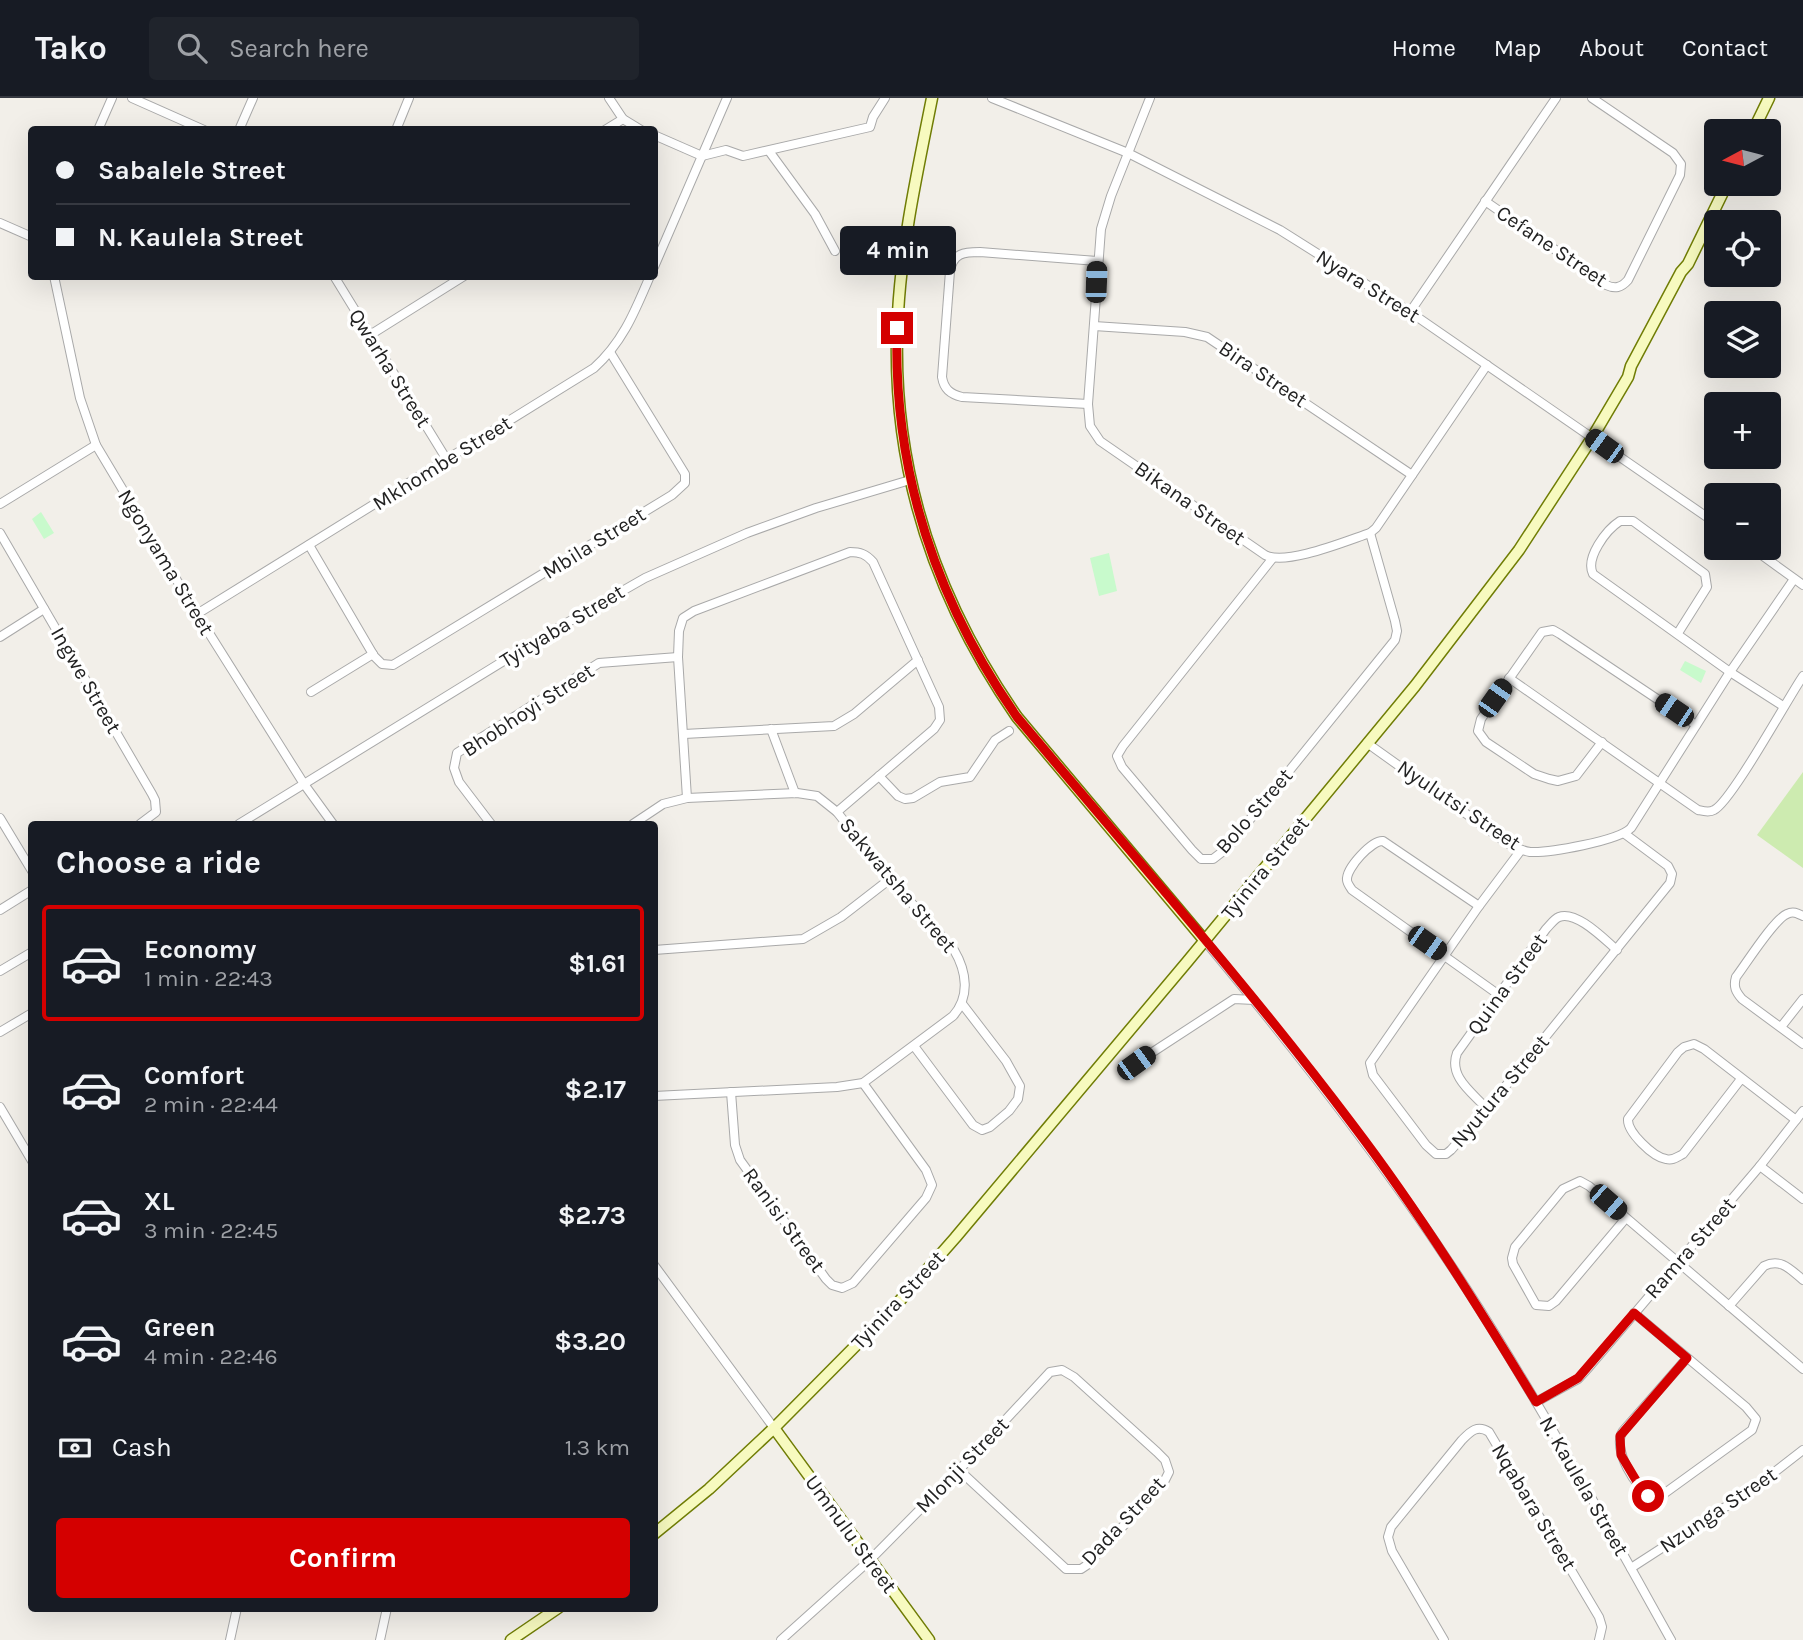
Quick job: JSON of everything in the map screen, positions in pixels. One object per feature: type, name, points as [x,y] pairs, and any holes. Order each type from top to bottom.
[{"type":"street","points":[[100,126],[112,98]]},
{"type":"street","points":[[132,98],[195,126]]},
{"type":"street","points":[[241,126],[253,98]]},
{"type":"street","points":[[398,126],[409,98]]},
{"type":"street","points":[[609,98],[623,119],[634,126]]},
{"type":"street","points":[[658,258],[727,98]]},
{"type":"street","points":[[658,137],[702,156],[726,150],[743,156],[870,127],[885,98]]},
{"type":"street","name":"N. Kaulela Street","points":[[932,98],[907,236],[898,312],[899,406],[910,480],[944,589],[983,665],[1017,717],[1254,1000],[1354,1126],[1418,1217],[1480,1309],[1536,1402],[1671,1640]]},
{"type":"street","name":"Nyara Street","points":[[992,98],[1128,153],[1254,215],[1410,312],[1704,515]]},
{"type":"street","name":"Bikana Street","points":[[1150,98],[1104,214],[1097,261],[1088,404],[1090,426],[1100,441],[1272,559]]},
{"type":"street","points":[[1410,312],[1556,98]]},
{"type":"street","name":"Cefane Street","points":[[1485,201],[1606,285],[1617,288],[1624,285],[1680,176],[1681,164],[1673,153],[1592,98]]},
{"type":"street","points":[[1759,119],[1769,98]]},
{"type":"street","points":[[612,126],[623,119]]},
{"type":"street","points":[[769,151],[815,214],[835,251]]},
{"type":"street","name":"Tyinira Street","points":[[658,1531],[709,1489],[774,1428],[928,1270],[1415,686],[1519,550],[1592,438],[1628,377],[1721,196]]},
{"type":"street","points":[[0,223],[28,235]]},
{"type":"street","points":[[1088,404],[962,397],[949,392],[942,377],[950,271],[951,263],[957,255],[980,252],[1097,261]]},
{"type":"street","name":"Ngonyama Street","points":[[55,280],[80,398],[96,445],[197,614],[304,784],[331,821]]},
{"type":"street","name":"Qwarha Street","points":[[336,280],[447,460]]},
{"type":"street","points":[[370,335],[458,280]]},
{"type":"street","name":"Mkhombe Street","points":[[197,614],[584,375],[610,352],[628,327],[648,280]]},
{"type":"street","name":"Bira Street","points":[[1094,326],[1185,332],[1207,337],[1412,475]]},
{"type":"street","name":"Mbila Street","points":[[373,654],[382,664],[399,663],[682,487],[685,474],[610,352]]},
{"type":"street","points":[[1272,559],[1299,555],[1370,533],[1381,522],[1487,365]]},
{"type":"street","points":[[0,504],[96,445]]},
{"type":"street","name":"Tyityaba Street","points":[[244,821],[549,633],[645,578],[747,533],[816,508],[910,480]]},
{"type":"street","points":[[1678,633],[1707,587],[1705,573],[1633,522],[1624,520],[1616,523],[1591,559],[1591,570],[1599,579],[1730,672],[1783,706]]},
{"type":"street","name":"Ingwe Street","points":[[0,533],[155,800],[156,812],[144,821]]},
{"type":"street","name":"Bolo Street","points":[[1272,559],[1117,756],[1122,767],[1201,859],[1213,859],[1226,849],[1395,640],[1395,621],[1370,533]]},
{"type":"street","points":[[309,545],[373,654],[312,692]]},
{"type":"street","points":[[687,798],[678,657],[681,622],[688,614],[856,552],[868,556],[873,562],[939,707],[940,719],[934,729],[837,812]]},
{"type":"street","points":[[1768,560],[1803,585]]},
{"type":"street","points":[[1625,834],[1794,579]]},
{"type":"street","points":[[0,637],[44,609]]},
{"type":"street","points":[[1602,742],[1576,776],[1558,781],[1534,774],[1481,737],[1478,726],[1537,636],[1546,630],[1553,630],[1696,725]]},
{"type":"street","name":"Bhobhoyi Street","points":[[489,821],[459,782],[454,768],[457,753],[599,663],[678,657]]},
{"type":"street","points":[[684,734],[834,726],[845,721],[918,660]]},
{"type":"street","points":[[1509,678],[1698,810],[1707,812],[1718,808],[1743,774],[1803,676]]},
{"type":"street","points":[[771,729],[795,793]]},
{"type":"street","points":[[880,776],[898,796],[913,798],[940,782],[970,777],[995,740],[1009,731]]},
{"type":"street","name":"Nyulutsi Street","points":[[1367,743],[1500,838],[1521,850],[1538,852],[1625,834]]},
{"type":"street","name":"Sakwatsha Street","points":[[638,821],[663,804],[687,798],[795,793],[817,796],[837,812],[890,879],[954,950],[961,962],[965,992],[963,1005]]},
{"type":"street","points":[[0,818],[28,864]]},
{"type":"street","name":"Nyutura Street","points":[[1521,850],[1376,1053],[1370,1069],[1436,1154],[1446,1154],[1451,1150],[1488,1110],[1670,883],[1672,874],[1668,866],[1625,834]]},
{"type":"street","points":[[1479,906],[1378,840],[1372,843],[1348,873],[1346,880],[1352,890],[1499,995]]},
{"type":"street","points":[[658,950],[803,939],[841,917],[890,879]]},
{"type":"street","points":[[0,910],[28,892]]},
{"type":"street","points":[[1803,916],[1791,913],[1778,920],[1734,982],[1742,999],[1803,1044]]},
{"type":"street","name":"Quina Street","points":[[1488,1110],[1457,1076],[1454,1061],[1539,937],[1559,917],[1568,916],[1576,918],[1616,950]]},
{"type":"street","points":[[0,971],[28,954]]},
{"type":"street","points":[[1136,1063],[1234,999],[1254,1000]]},
{"type":"street","points":[[1781,1027],[1803,999]]},
{"type":"street","points":[[658,1096],[837,1087],[863,1083],[953,1016],[963,1005],[1006,1061],[1020,1086],[1018,1099],[990,1127],[982,1130],[973,1125],[914,1046]]},
{"type":"street","points":[[0,1032],[28,1015]]},
{"type":"street","points":[[1741,1079],[1687,1149],[1675,1159],[1659,1156],[1628,1128],[1631,1114],[1684,1047],[1694,1044],[1704,1049],[1796,1120]]},
{"type":"street","name":"Ranisi Street","points":[[731,1092],[735,1145],[740,1160],[826,1279],[832,1285],[842,1288],[853,1283],[881,1251],[926,1198],[932,1185],[926,1170],[863,1083]]},
{"type":"street","points":[[0,1107],[28,1154]]},
{"type":"street","name":"Ramra Street","points":[[1536,1402],[1578,1378],[1760,1166],[1803,1111]]},
{"type":"street","points":[[1760,1166],[1803,1199]]},
{"type":"street","points":[[1626,1218],[1556,1301],[1549,1306],[1536,1305],[1513,1264],[1512,1253],[1563,1189],[1573,1182],[1584,1183],[1626,1218],[1678,1262],[1803,1369]]},
{"type":"street","points":[[1728,1306],[1764,1266],[1770,1263],[1784,1264],[1803,1280]]},
{"type":"street","points":[[658,1270],[774,1428]]},
{"type":"street","points":[[1634,1313],[1746,1407],[1756,1419],[1752,1430],[1665,1493],[1653,1497],[1643,1492],[1637,1483],[1621,1455],[1619,1440],[1623,1431],[1687,1358]]},
{"type":"street","name":"Dada Street","points":[[960,1469],[1066,1569],[1081,1569],[1087,1565],[1164,1482],[1169,1472],[1168,1465],[1074,1377],[1066,1371],[1054,1370]]},
{"type":"street","name":"Mlonji Street","points":[[781,1640],[870,1560],[1054,1370]]},
{"type":"street","name":"Nqabara Street","points":[[1444,1640],[1392,1551],[1388,1537],[1391,1527],[1462,1440],[1475,1428],[1481,1427],[1489,1432],[1599,1617],[1602,1627],[1599,1640]]},
{"type":"street","name":"Umnulu Street","points":[[774,1428],[929,1640]]},
{"type":"street","name":"Nzunga Street","points":[[1631,1568],[1750,1491],[1803,1450]]},
{"type":"street","points":[[230,1640],[236,1612]]},
{"type":"street","points":[[380,1640],[386,1612]]},
{"type":"street","points":[[511,1640],[552,1612]]},
{"type":"green space","points":[[41,512],[54,533],[44,539],[32,519]]},
{"type":"green space","points":[[1109,553],[1117,591],[1099,596],[1090,558]]},
{"type":"green space","points":[[1685,661],[1706,671],[1701,683],[1680,670]]},
{"type":"green space","points":[[1803,772],[1803,868],[1757,835]]},
{"type":"route","points":[[897,328],[899,406],[905,455],[916,502],[944,589],[997,687],[1017,717],[1254,1000],[1354,1126],[1480,1309],[1536,1402],[1578,1378],[1634,1313],[1687,1358],[1620,1436],[1621,1455],[1648,1496]]}]
